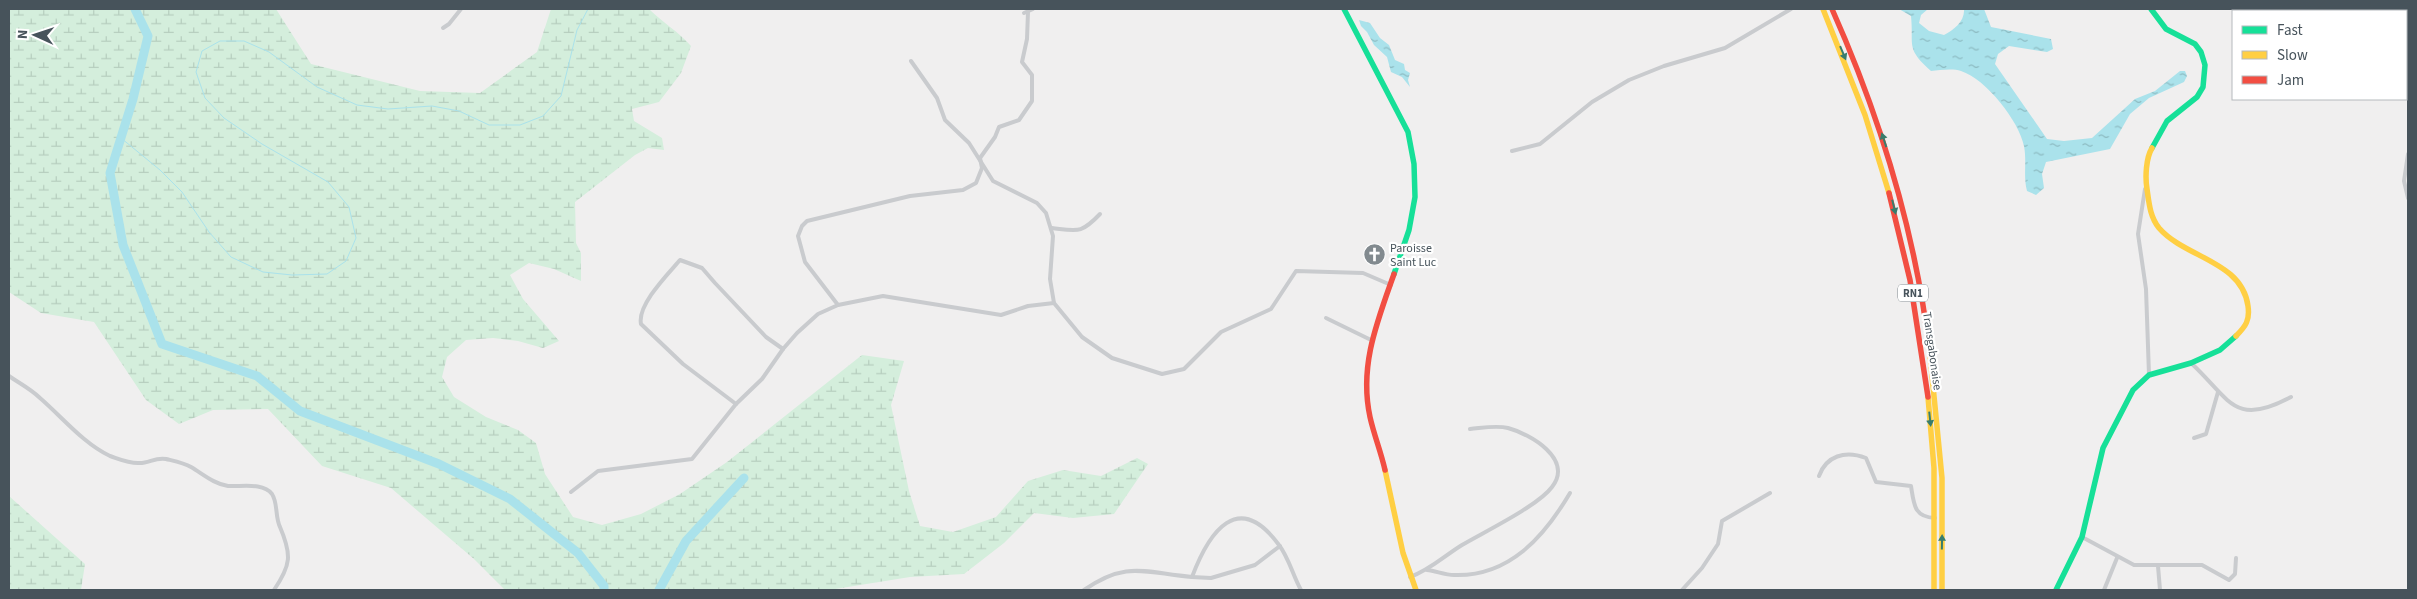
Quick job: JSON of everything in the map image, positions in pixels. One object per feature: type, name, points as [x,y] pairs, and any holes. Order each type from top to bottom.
[{"type":"main road","points":[[1344,9],[1395,103],[1408,132],[1412,148],[1415,179],[1413,215],[1405,246],[1371,340],[1366,372],[1370,416],[1410,577],[1416,590]]},
{"type":"main road","name":"Transgabonaise","points":[[1823,9],[1857,88],[1885,174],[1903,246],[1924,364],[1933,452],[1935,518],[1934,590]]},
{"type":"main road","name":"Transgabonaise","points":[[1832,9],[1861,76],[1885,140],[1901,196],[1914,255],[1933,366],[1938,419],[1942,484],[1942,590]]},
{"type":"main road","points":[[2056,590],[2082,537],[2103,448],[2133,390],[2149,375],[2191,363],[2220,350],[2246,326],[2249,315],[2247,299],[2240,284],[2226,271],[2173,240],[2159,228],[2150,212],[2146,182],[2149,152],[2167,122],[2197,97],[2203,87],[2205,65],[2201,52],[2195,44],[2166,29],[2151,9]]},
{"type":"street","points":[[443,28],[449,24],[461,9]]},
{"type":"street","points":[[838,305],[805,262],[798,236],[802,226],[807,221],[840,212],[866,208],[910,196],[968,188],[979,179],[982,168],[980,158],[1000,127],[1019,120],[1032,101],[1032,75],[1022,62],[1027,39],[1026,12],[1033,9]]},
{"type":"street","points":[[1512,151],[1540,144],[1592,102],[1629,80],[1664,66],[1725,48],[1791,9]]},
{"type":"street","points":[[911,61],[936,98],[945,120],[969,142],[993,181],[1038,203],[1046,213],[1052,228],[1050,279],[1054,303],[1082,338],[1112,358],[1162,374],[1184,369],[1222,332],[1271,309],[1296,271],[1362,273],[1391,285]]},
{"type":"street","points":[[2408,154],[2404,181],[2408,198]]},
{"type":"street","points":[[2146,182],[2138,234],[2146,289],[2149,375]]},
{"type":"street","points":[[1052,228],[1080,231],[1086,228],[1100,214]]},
{"type":"street","points":[[736,404],[683,364],[641,324],[642,312],[646,302],[669,272],[680,260],[702,268],[766,337],[782,349]]},
{"type":"street","points":[[571,492],[598,471],[692,460],[736,404],[762,379],[782,349],[804,325],[818,314],[838,305],[883,296],[1002,315],[1028,306],[1054,303]]},
{"type":"street","points":[[1326,318],[1371,340]]},
{"type":"street","points":[[2191,363],[2218,392],[2238,408],[2252,412],[2278,404],[2291,397]]},
{"type":"street","points":[[9,376],[38,396],[100,451],[113,457],[141,463],[158,458],[165,459],[191,467],[221,484],[265,488],[275,502],[277,521],[288,548],[286,572],[274,590]]},
{"type":"street","points":[[2194,438],[2206,434],[2218,392]]},
{"type":"street","points":[[1410,577],[1427,570],[1460,547],[1529,505],[1550,490],[1555,483],[1557,473],[1555,459],[1546,447],[1507,428],[1470,429]]},
{"type":"street","points":[[1819,476],[1822,466],[1837,456],[1861,456],[1866,458],[1876,482],[1911,486],[1919,513],[1924,517],[1935,518]]},
{"type":"street","points":[[1682,590],[1702,568],[1718,544],[1722,521],[1770,492]]},
{"type":"street","points":[[1427,570],[1454,575],[1499,568],[1533,545],[1545,531],[1570,493]]},
{"type":"street","points":[[1192,577],[1200,556],[1222,526],[1230,521],[1248,518],[1258,523],[1280,546],[1301,590]]},
{"type":"street","points":[[2082,537],[2117,558],[2134,565],[2202,565],[2229,580],[2235,574],[2236,558]]},
{"type":"street","points":[[1084,590],[1103,578],[1126,570],[1144,570],[1211,578],[1255,565],[1280,546]]},
{"type":"street","points":[[2104,590],[2117,558]]},
{"type":"street","points":[[2158,566],[2160,590]]},
{"type":"green space","points":[[9,9],[276,9],[311,64],[420,91],[480,93],[537,52],[551,9],[649,9],[681,36],[691,46],[681,73],[659,102],[632,109],[634,121],[662,138],[664,150],[648,148],[635,155],[575,202],[576,243],[581,253],[581,281],[554,269],[529,263],[510,275],[523,299],[559,341],[543,348],[518,341],[493,338],[466,340],[447,357],[442,377],[454,397],[486,417],[518,430],[536,443],[545,474],[573,517],[602,525],[641,514],[680,494],[727,462],[862,355],[904,361],[891,405],[909,491],[920,526],[953,532],[996,517],[1028,481],[1063,470],[1101,476],[1137,458],[1148,464],[1114,514],[1073,518],[1034,513],[1004,543],[964,574],[910,577],[829,590],[505,590],[474,559],[391,488],[322,466],[268,409],[213,410],[179,424],[146,400],[94,322],[41,313],[9,292]]},
{"type":"green space","points":[[9,496],[85,564],[81,590],[9,590]]},
{"type":"water","points":[[1899,9],[1928,9],[1921,15],[1919,23],[1929,31],[1944,35],[1958,25],[1963,17],[1964,9],[1984,9],[1991,27],[2051,39],[2053,49],[2047,52],[2009,46],[1998,54],[1995,64],[2047,139],[2064,141],[2092,138],[2135,99],[2155,91],[2180,71],[2185,71],[2187,76],[2184,82],[2149,98],[2130,114],[2110,149],[2046,162],[2042,174],[2044,188],[2036,195],[2027,191],[2024,146],[2021,136],[2016,125],[2000,102],[1971,75],[1954,70],[1931,71],[1917,57],[1912,46],[1911,16]]},
{"type":"water","points":[[1359,20],[1370,23],[1380,38],[1389,45],[1395,60],[1404,64],[1405,70],[1410,73],[1408,80],[1410,87],[1402,77],[1391,72],[1387,57],[1374,45]]},
{"type":"waterway","points":[[135,9],[148,36],[133,99],[110,173],[123,245],[162,344],[257,376],[300,411],[439,464],[510,499],[578,553],[604,586],[604,590]]},
{"type":"waterway","points":[[121,138],[160,170],[182,192],[209,232],[231,257],[263,272],[292,275],[327,274],[346,261],[356,238],[349,207],[328,182],[262,144],[224,118],[205,98],[196,72],[202,51],[220,41],[244,41],[269,52],[317,87],[357,105],[388,109],[432,106],[459,111],[489,125],[520,125],[543,116],[561,96],[577,30],[588,9]]},
{"type":"waterway","points":[[659,590],[686,541],[744,478]]},
{"type":"traffic: fast","points":[[1344,9],[1408,132],[1414,164],[1415,197],[1409,230],[1394,274]]},
{"type":"traffic: fast","points":[[2151,9],[2166,29],[2195,44],[2201,52],[2205,65],[2203,87],[2197,97],[2167,121],[2152,148]]},
{"type":"traffic: fast","points":[[2056,590],[2082,537],[2103,448],[2133,390],[2149,375],[2191,363],[2220,350],[2236,336]]},
{"type":"traffic: slow","points":[[1823,9],[1865,115],[1889,193]]},
{"type":"traffic: slow","points":[[2152,148],[2147,162],[2146,179],[2152,215],[2159,228],[2170,238],[2224,269],[2244,291],[2248,315],[2246,322],[2236,336]]},
{"type":"traffic: slow","points":[[1930,355],[1942,478],[1942,590]]},
{"type":"traffic: slow","points":[[1928,397],[1934,468],[1934,590]]},
{"type":"traffic: slow","points":[[1385,470],[1403,553],[1416,590]]},
{"type":"traffic: jam","points":[[1832,9],[1866,92],[1894,178],[1916,265],[1930,355]]},
{"type":"traffic: jam","points":[[1889,193],[1910,280],[1928,397]]},
{"type":"traffic: jam","points":[[1385,470],[1370,417],[1367,380],[1368,362],[1376,327],[1394,274]]},
{"type":"place","name":"Paroisse Saint Luc","points":[[1374,255]]}]
